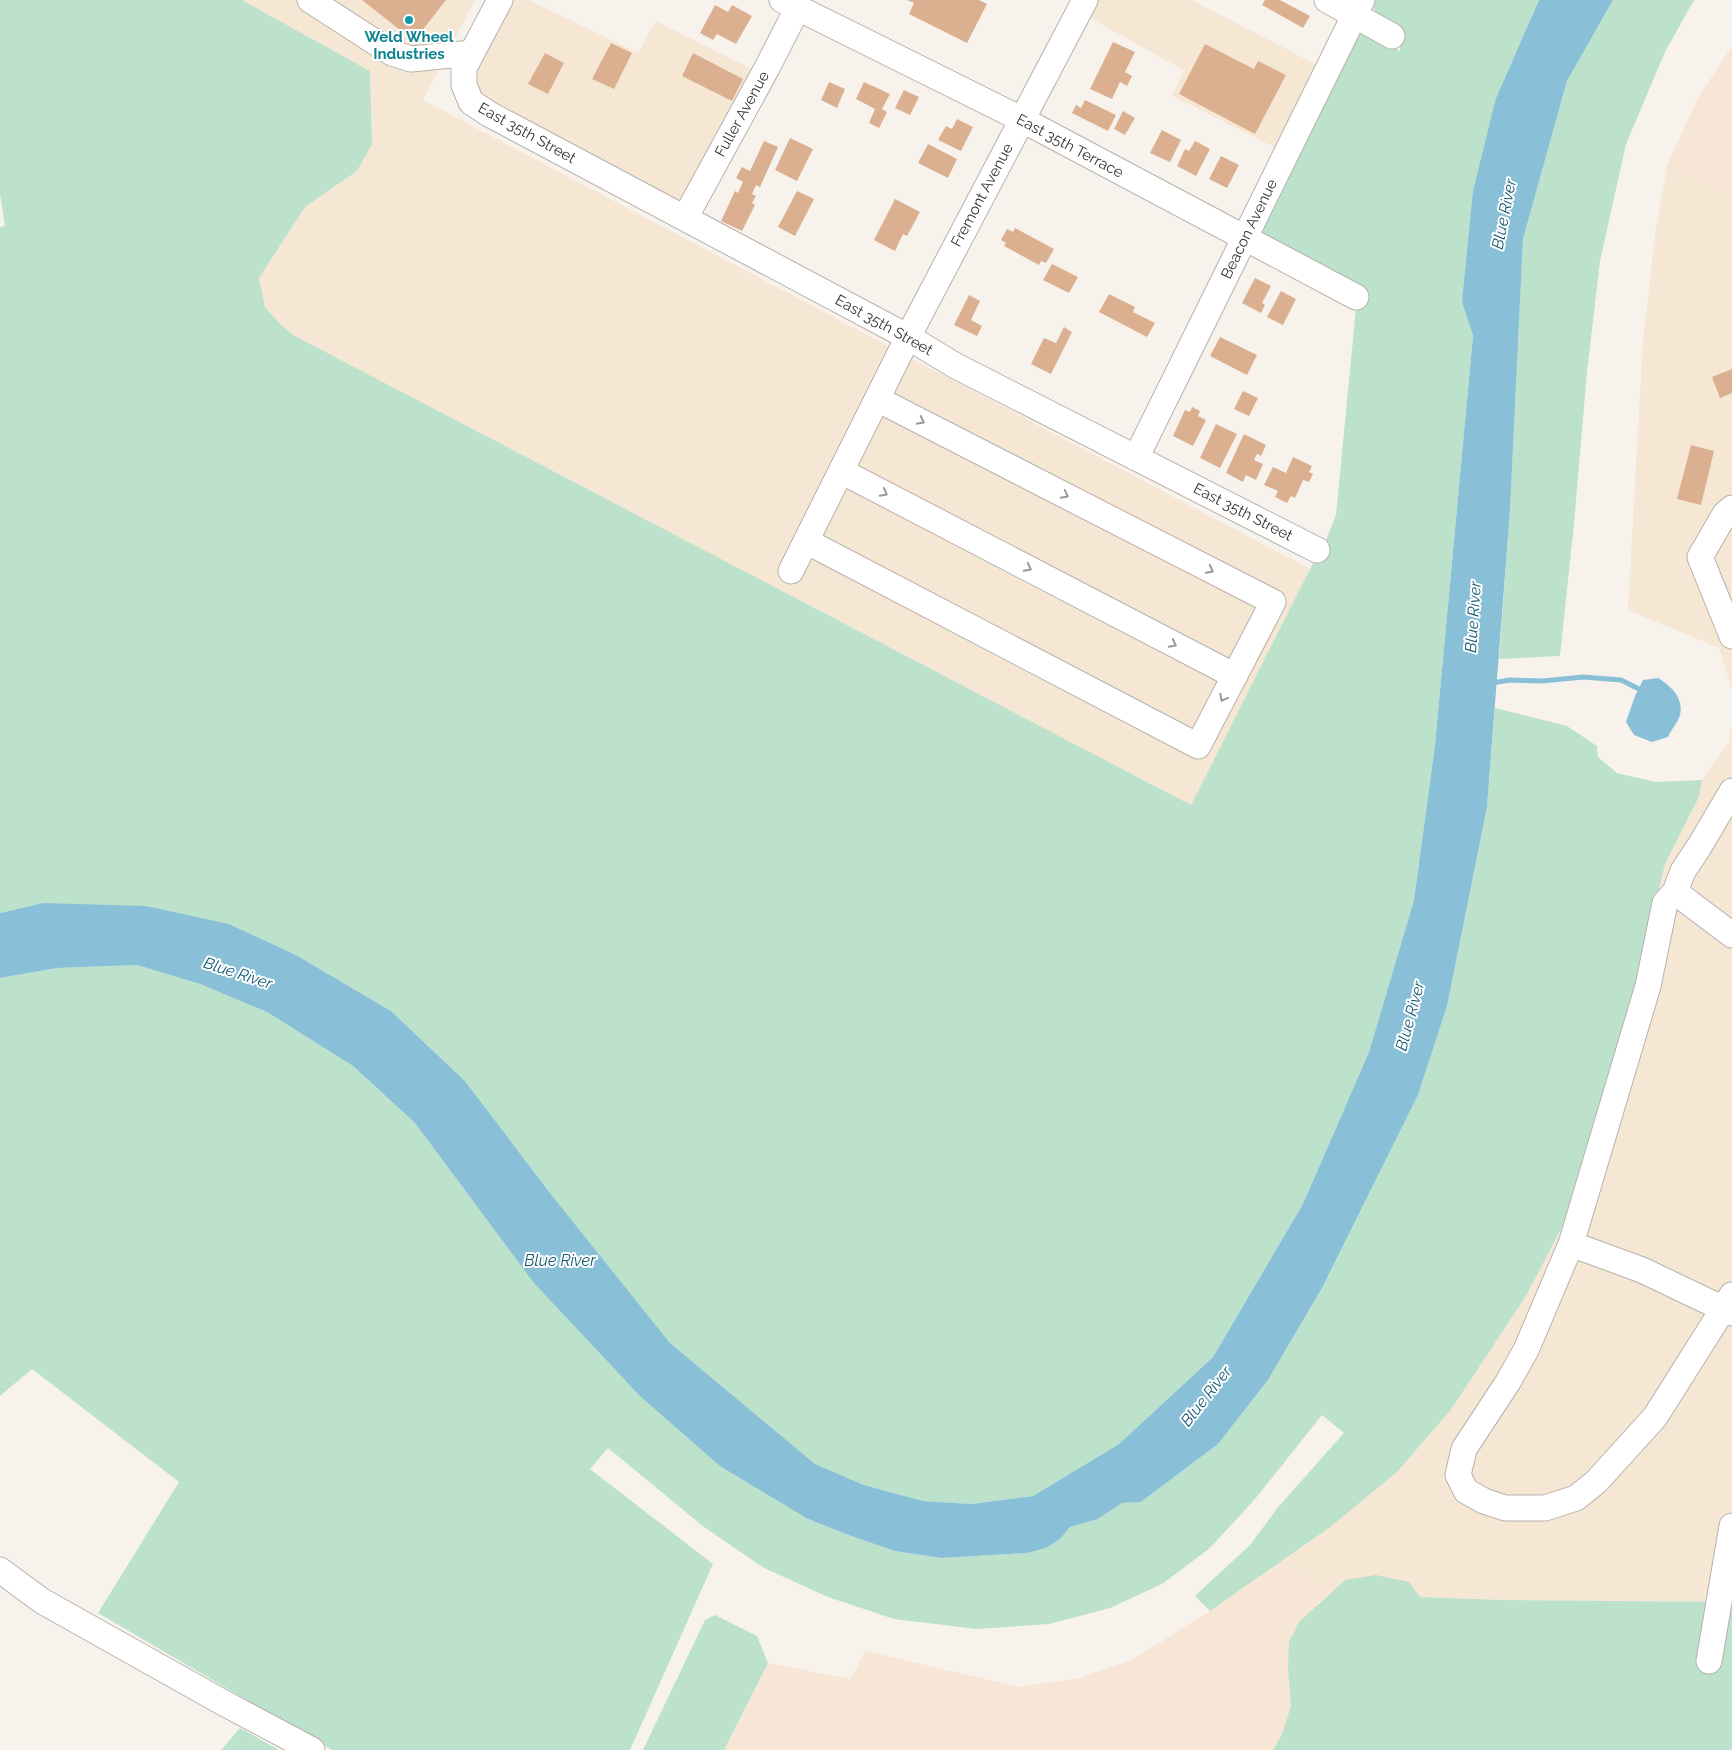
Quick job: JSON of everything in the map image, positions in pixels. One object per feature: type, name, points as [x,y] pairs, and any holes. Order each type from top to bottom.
[{"type":"street","points":[[310,0],[392,53],[411,59],[472,53],[500,0]]},
{"type":"street","name":"Fremont Avenue","points":[[791,571],[908,337],[1084,0]]},
{"type":"street","points":[[1327,0],[1358,7],[1392,36]]},
{"type":"street","name":"East 35th Terrace","points":[[789,4],[1022,120],[1356,297]]},
{"type":"street","name":"Fuller Avenue","points":[[685,218],[768,66],[789,4]]},
{"type":"street","name":"Beacon Avenue","points":[[1136,458],[1358,7]]},
{"type":"street","name":"East 35th Street","points":[[472,53],[464,68],[464,85],[471,102],[490,114],[908,337],[956,366],[1317,550]]},
{"type":"street","points":[[806,541],[1198,746],[1273,602],[877,399]]},
{"type":"street","points":[[841,471],[1235,676]]},
{"type":"street","points":[[1732,508],[1724,514],[1700,557],[1732,636]]},
{"type":"street","points":[[1571,1244],[1729,1305],[1655,1417],[1596,1482],[1576,1498],[1545,1508],[1505,1508],[1484,1502],[1466,1491],[1458,1475],[1464,1449],[1508,1382],[1526,1350],[1571,1244],[1648,986],[1665,903],[1675,892],[1683,872],[1700,847],[1732,791]]},
{"type":"street","points":[[1675,892],[1732,935]]},
{"type":"street","points":[[1709,1661],[1732,1526]]},
{"type":"street","points":[[0,1570],[42,1601],[312,1750]]},
{"type":"shaded area","points":[[242,0],[475,0],[423,100],[1310,569],[1191,805],[293,335],[280,325],[265,307],[259,278],[305,207],[357,171],[372,144],[370,71]]},
{"type":"shaded area","points":[[510,0],[529,0],[638,53],[656,21],[754,70],[684,198],[677,202],[477,97],[472,69]]},
{"type":"shaded area","points":[[1095,0],[1192,0],[1319,66],[1278,149],[1172,96],[1184,70],[1086,16]]},
{"type":"shaded area","points":[[1732,46],[1732,196],[1667,165],[1699,96]]},
{"type":"shaded area","points":[[1667,165],[1732,196],[1732,690],[1719,648],[1628,610],[1643,341],[1655,236]]},
{"type":"shaded area","points":[[1732,721],[1732,1602],[1503,1600],[1420,1597],[1409,1582],[1345,1580],[1328,1595],[1284,1560],[1329,1528],[1397,1472],[1450,1411],[1526,1296],[1562,1227],[1629,1013],[1665,864],[1699,797],[1702,780],[1729,742]]},
{"type":"shaded area","points":[[1284,1560],[1328,1595],[1318,1603],[1288,1669],[1291,1706],[1282,1734],[1273,1750],[724,1750],[768,1663],[850,1679],[866,1651],[1019,1687],[1079,1678],[1132,1660],[1210,1611]]},
{"type":"green space","points":[[0,0],[242,0],[370,71],[372,144],[357,171],[305,207],[259,278],[265,307],[281,325],[293,335],[1191,805],[1310,569],[1324,545],[1336,515],[1356,308],[1264,239],[1257,230],[1355,34],[1364,30],[1400,51],[1400,27],[1377,15],[1372,4],[1375,0],[1539,0],[1496,98],[1462,302],[1473,336],[1435,745],[1414,900],[1369,1052],[1303,1204],[1213,1357],[1119,1444],[1033,1496],[971,1504],[923,1501],[864,1485],[815,1464],[670,1343],[550,1193],[465,1081],[391,1011],[296,955],[229,924],[43,903],[0,913],[0,227],[5,226],[0,194]]},
{"type":"green space","points":[[1613,0],[1694,0],[1665,52],[1626,144],[1600,261],[1587,372],[1560,656],[1499,659],[1510,511],[1523,239],[1567,81]]},
{"type":"green space","points":[[1495,708],[1567,726],[1597,746],[1598,757],[1617,773],[1656,782],[1702,780],[1699,797],[1665,864],[1629,1013],[1562,1227],[1526,1296],[1450,1411],[1397,1472],[1329,1528],[1210,1611],[1195,1596],[1250,1545],[1279,1506],[1344,1433],[1322,1415],[1255,1499],[1210,1548],[1162,1584],[1110,1608],[1049,1624],[977,1629],[894,1619],[828,1597],[764,1568],[704,1527],[608,1448],[590,1469],[713,1564],[630,1750],[332,1750],[98,1613],[179,1482],[32,1369],[0,1396],[0,978],[57,968],[137,965],[200,984],[267,1012],[353,1066],[415,1123],[533,1282],[808,1519],[895,1551],[941,1558],[1027,1553],[1046,1548],[1060,1539],[1070,1527],[1098,1519],[1122,1503],[1141,1502],[1218,1444],[1268,1380],[1322,1288],[1418,1095],[1447,1006],[1487,807]]},
{"type":"green space","points":[[1376,1575],[1409,1582],[1420,1597],[1503,1600],[1732,1602],[1732,1750],[1273,1750],[1282,1734],[1291,1706],[1288,1669],[1289,1642],[1299,1622],[1345,1580]]},
{"type":"green space","points":[[715,1615],[757,1636],[768,1663],[724,1750],[643,1750],[705,1620]]},
{"type":"green space","points":[[240,1728],[279,1750],[221,1750]]},
{"type":"water","name":"Blue River","points":[[1539,0],[1613,0],[1567,81],[1523,239],[1510,511],[1487,807],[1447,1006],[1418,1095],[1322,1288],[1268,1380],[1218,1444],[1141,1502],[1122,1503],[1098,1519],[1070,1527],[1060,1539],[1046,1548],[1027,1553],[941,1558],[895,1551],[808,1519],[720,1466],[640,1396],[533,1282],[415,1123],[353,1066],[267,1012],[200,984],[137,965],[57,968],[0,978],[0,913],[43,903],[146,906],[229,924],[296,955],[391,1011],[465,1081],[550,1193],[670,1343],[815,1464],[864,1485],[923,1501],[971,1504],[1033,1496],[1119,1444],[1213,1357],[1303,1204],[1369,1052],[1414,900],[1435,745],[1473,336],[1462,302],[1473,191],[1496,98]]},
{"type":"water","points":[[1658,678],[1675,693],[1681,709],[1679,718],[1668,737],[1652,742],[1634,735],[1626,722],[1643,680]]},
{"type":"building","name":"Weld Wheel Industries","points":[[362,0],[446,0],[414,41]]},
{"type":"building","points":[[907,0],[979,0],[987,4],[967,43],[909,14],[914,3]]},
{"type":"building","points":[[1265,0],[1280,0],[1310,16],[1303,28],[1262,5]]},
{"type":"building","points":[[715,5],[728,12],[732,5],[752,16],[736,44],[717,34],[713,40],[700,33]]},
{"type":"building","points":[[1113,42],[1135,52],[1125,72],[1132,76],[1127,86],[1120,82],[1112,99],[1090,89]]},
{"type":"building","points":[[611,43],[632,53],[614,89],[592,79]]},
{"type":"building","points":[[1205,44],[1254,69],[1258,61],[1286,75],[1255,134],[1179,94]]},
{"type":"building","points":[[545,53],[564,63],[548,94],[528,84]]},
{"type":"building","points":[[693,53],[743,79],[732,101],[682,76]]},
{"type":"building","points":[[829,82],[845,89],[837,108],[821,100]]},
{"type":"building","points":[[864,82],[890,94],[882,109],[887,112],[879,128],[869,123],[875,109],[856,99]]},
{"type":"building","points":[[904,90],[919,97],[910,115],[895,108]]},
{"type":"building","points":[[1085,100],[1116,115],[1108,131],[1072,113],[1076,105],[1081,108]]},
{"type":"building","points":[[1123,111],[1135,118],[1125,135],[1114,129]]},
{"type":"building","points":[[957,119],[973,127],[961,151],[938,140],[946,126],[952,129]]},
{"type":"building","points":[[1162,130],[1181,140],[1170,162],[1150,153]]},
{"type":"building","points":[[790,138],[813,149],[797,181],[775,170]]},
{"type":"building","points":[[764,141],[778,147],[760,187],[756,185],[752,194],[756,196],[752,203],[755,205],[742,231],[721,221],[735,191],[738,193],[743,182],[736,178],[742,167],[750,171]]},
{"type":"building","points":[[1195,141],[1210,149],[1196,176],[1177,166],[1185,149],[1189,151]]},
{"type":"building","points":[[928,144],[957,159],[948,178],[918,163]]},
{"type":"building","points":[[1221,156],[1239,165],[1227,188],[1209,179]]},
{"type":"building","points":[[797,191],[814,199],[795,236],[778,227]]},
{"type":"building","points":[[895,199],[920,212],[907,236],[903,234],[895,251],[874,240]]},
{"type":"building","points":[[1015,228],[1054,249],[1046,263],[1041,261],[1039,265],[1004,246],[1006,243],[1001,240],[1007,229],[1013,232]]},
{"type":"building","points":[[1052,264],[1078,277],[1069,293],[1043,280]]},
{"type":"building","points":[[1255,278],[1271,286],[1262,303],[1265,305],[1261,313],[1242,303]]},
{"type":"building","points":[[1281,291],[1296,299],[1283,325],[1267,317]]},
{"type":"building","points":[[1109,294],[1135,307],[1133,312],[1155,323],[1147,337],[1099,312]]},
{"type":"building","points":[[969,295],[980,301],[971,320],[982,326],[977,336],[954,325]]},
{"type":"building","points":[[1064,327],[1072,332],[1051,374],[1031,364],[1044,338],[1056,343]]},
{"type":"building","points":[[1220,337],[1257,355],[1247,375],[1210,356]]},
{"type":"building","points":[[1732,369],[1732,393],[1720,398],[1712,377]]},
{"type":"building","points":[[1243,391],[1258,398],[1249,416],[1234,409]]},
{"type":"building","points":[[1192,407],[1200,411],[1198,416],[1206,420],[1193,446],[1173,436],[1185,410],[1190,412]]},
{"type":"building","points":[[1216,424],[1237,434],[1220,468],[1200,458]]},
{"type":"building","points":[[1244,434],[1266,445],[1261,456],[1257,454],[1254,460],[1263,464],[1256,480],[1246,475],[1243,482],[1226,473]]},
{"type":"building","points":[[1691,445],[1714,451],[1701,505],[1677,499]]},
{"type":"building","points":[[1293,457],[1312,466],[1309,472],[1313,474],[1309,482],[1303,480],[1295,498],[1291,496],[1287,503],[1275,497],[1278,491],[1264,485],[1273,467],[1286,473]]},
{"type":"waterway","points":[[1492,683],[1510,680],[1542,681],[1583,677],[1621,680],[1643,691]]},
{"type":"place","name":"Weld Wheel Industries","points":[[409,20]]}]
